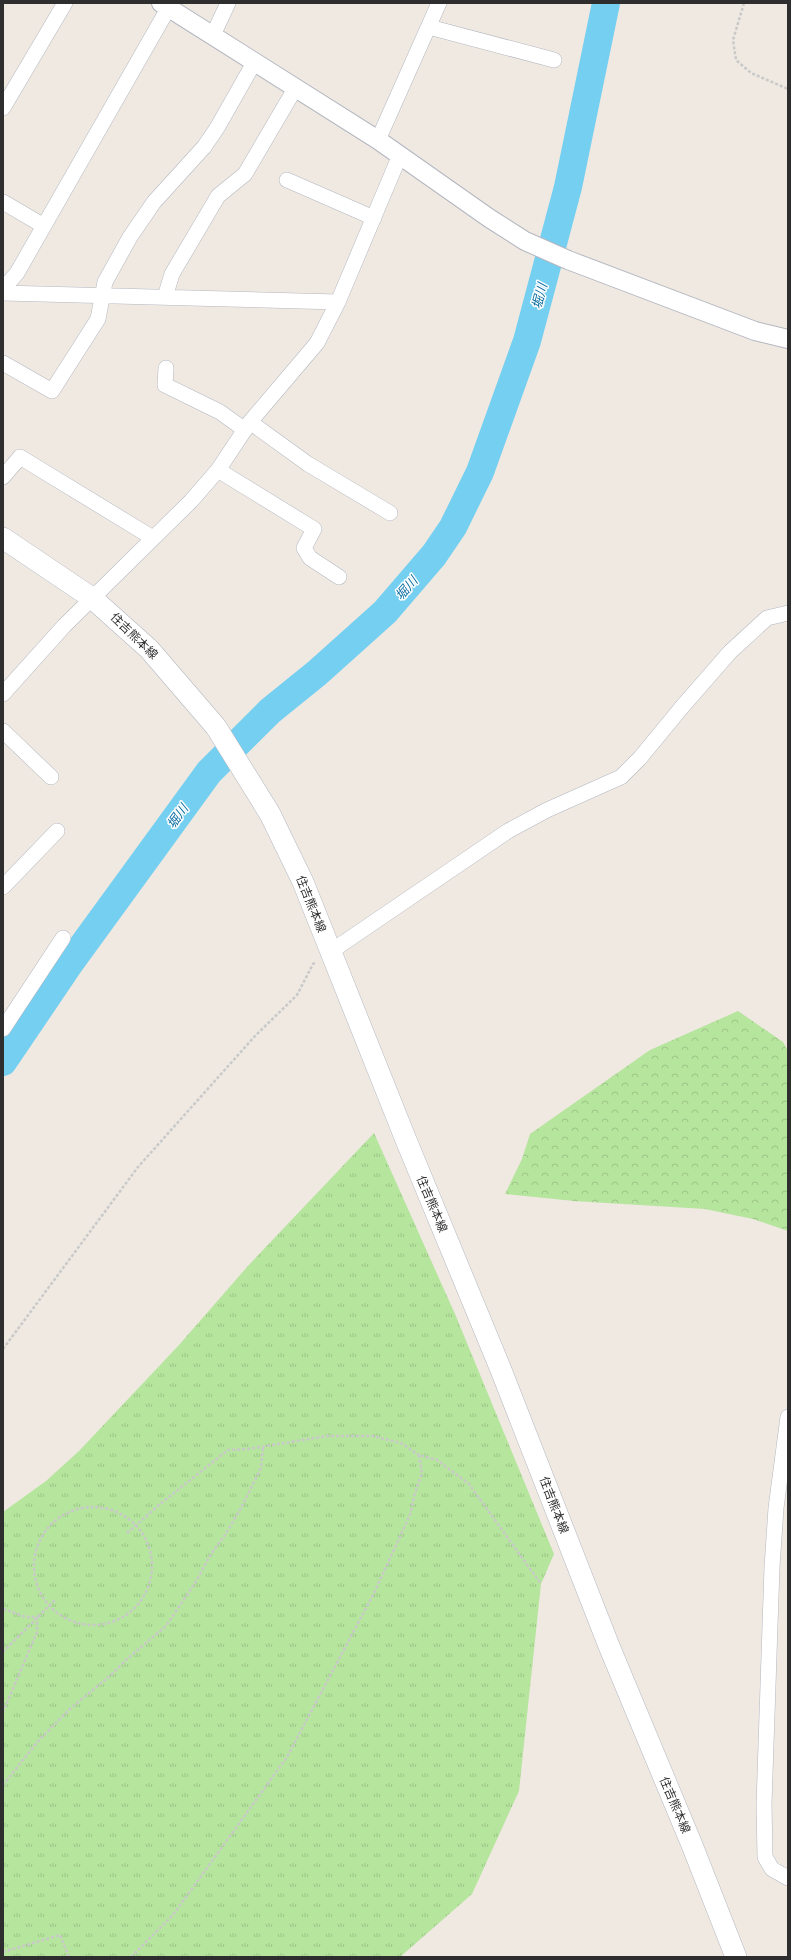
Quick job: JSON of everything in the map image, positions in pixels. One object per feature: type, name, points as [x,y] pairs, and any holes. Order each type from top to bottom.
[{"type":"main road","name":"住吉熊本線","points":[[3,538],[92,598],[149,649],[216,727],[270,814],[303,882],[406,1140],[501,1370],[609,1646],[692,1845],[736,1957]]},
{"type":"street","points":[[3,108],[65,3]]},
{"type":"street","points":[[213,35],[228,3]]},
{"type":"street","points":[[378,140],[429,27],[438,3]]},
{"type":"street","points":[[3,289],[17,273],[44,226],[165,5],[378,140],[489,218],[544,251],[755,332],[788,339]]},
{"type":"street","points":[[429,27],[554,60]]},
{"type":"street","points":[[3,363],[52,392],[98,320],[105,282],[130,237],[154,202],[204,147],[217,128],[255,61]]},
{"type":"street","points":[[165,297],[172,274],[218,196],[245,174],[296,87]]},
{"type":"street","points":[[3,694],[92,598],[153,538],[218,470],[248,426],[281,383],[317,343],[338,302],[400,155]]},
{"type":"street","points":[[287,180],[374,218]]},
{"type":"street","points":[[3,202],[44,226]]},
{"type":"street","points":[[3,293],[338,302]]},
{"type":"street","points":[[166,368],[165,385],[248,426],[390,513]]},
{"type":"street","points":[[3,477],[20,457],[153,538]]},
{"type":"street","points":[[218,470],[314,529],[304,548],[310,558],[339,577]]},
{"type":"street","points":[[330,952],[508,831],[547,810],[621,777],[640,758],[730,652],[767,618],[788,613]]},
{"type":"street","points":[[3,731],[51,777]]},
{"type":"street","points":[[3,887],[57,831]]},
{"type":"street","points":[[3,1029],[9,1008],[63,938]]},
{"type":"street","points":[[788,1417],[776,1508],[772,1567],[764,1804],[765,1857],[772,1869],[788,1878]]},
{"type":"path","points":[[744,3],[733,40],[736,60],[751,73],[788,89]]},
{"type":"path","points":[[3,1349],[138,1167],[255,1036],[298,995],[313,964],[330,952]]},
{"type":"path","points":[[127,1533],[159,1505],[228,1450],[263,1447],[327,1436],[372,1436],[401,1443],[419,1455],[437,1460],[469,1484],[541,1584]]},
{"type":"path","points":[[3,1785],[39,1740],[71,1708],[166,1626],[192,1589],[211,1554],[225,1535],[241,1508],[261,1468],[263,1447]]},
{"type":"path","points":[[130,1957],[173,1915],[288,1757],[374,1593],[410,1515],[415,1493],[422,1473],[419,1455]]},
{"type":"path","points":[[93,1507],[103,1508],[121,1514],[136,1526],[145,1538],[150,1553],[152,1568],[149,1583],[142,1597],[132,1609],[120,1618],[90,1624],[68,1618],[49,1605],[37,1584],[34,1560],[39,1542],[44,1533],[57,1519],[74,1510],[93,1507]]},
{"type":"path","points":[[3,1652],[56,1599]]},
{"type":"path","points":[[3,1609],[26,1617],[37,1617]]},
{"type":"path","points":[[3,1712],[37,1632],[37,1617]]},
{"type":"path","points":[[3,1952],[60,1935],[69,1957]]},
{"type":"green space","points":[[738,1011],[783,1042],[788,1051],[788,1231],[753,1219],[705,1209],[574,1201],[505,1194],[522,1159],[530,1134],[650,1050]]},
{"type":"green space","points":[[374,1133],[455,1314],[554,1554],[541,1584],[519,1791],[472,1894],[400,1957],[3,1957],[3,1512],[46,1481],[79,1451],[179,1345],[247,1267]]},
{"type":"waterway","name":"堀川","points":[[3,1062],[70,963],[209,772],[270,711],[317,673],[385,612],[434,555],[453,527],[480,472],[527,341],[568,187],[606,3]]}]
